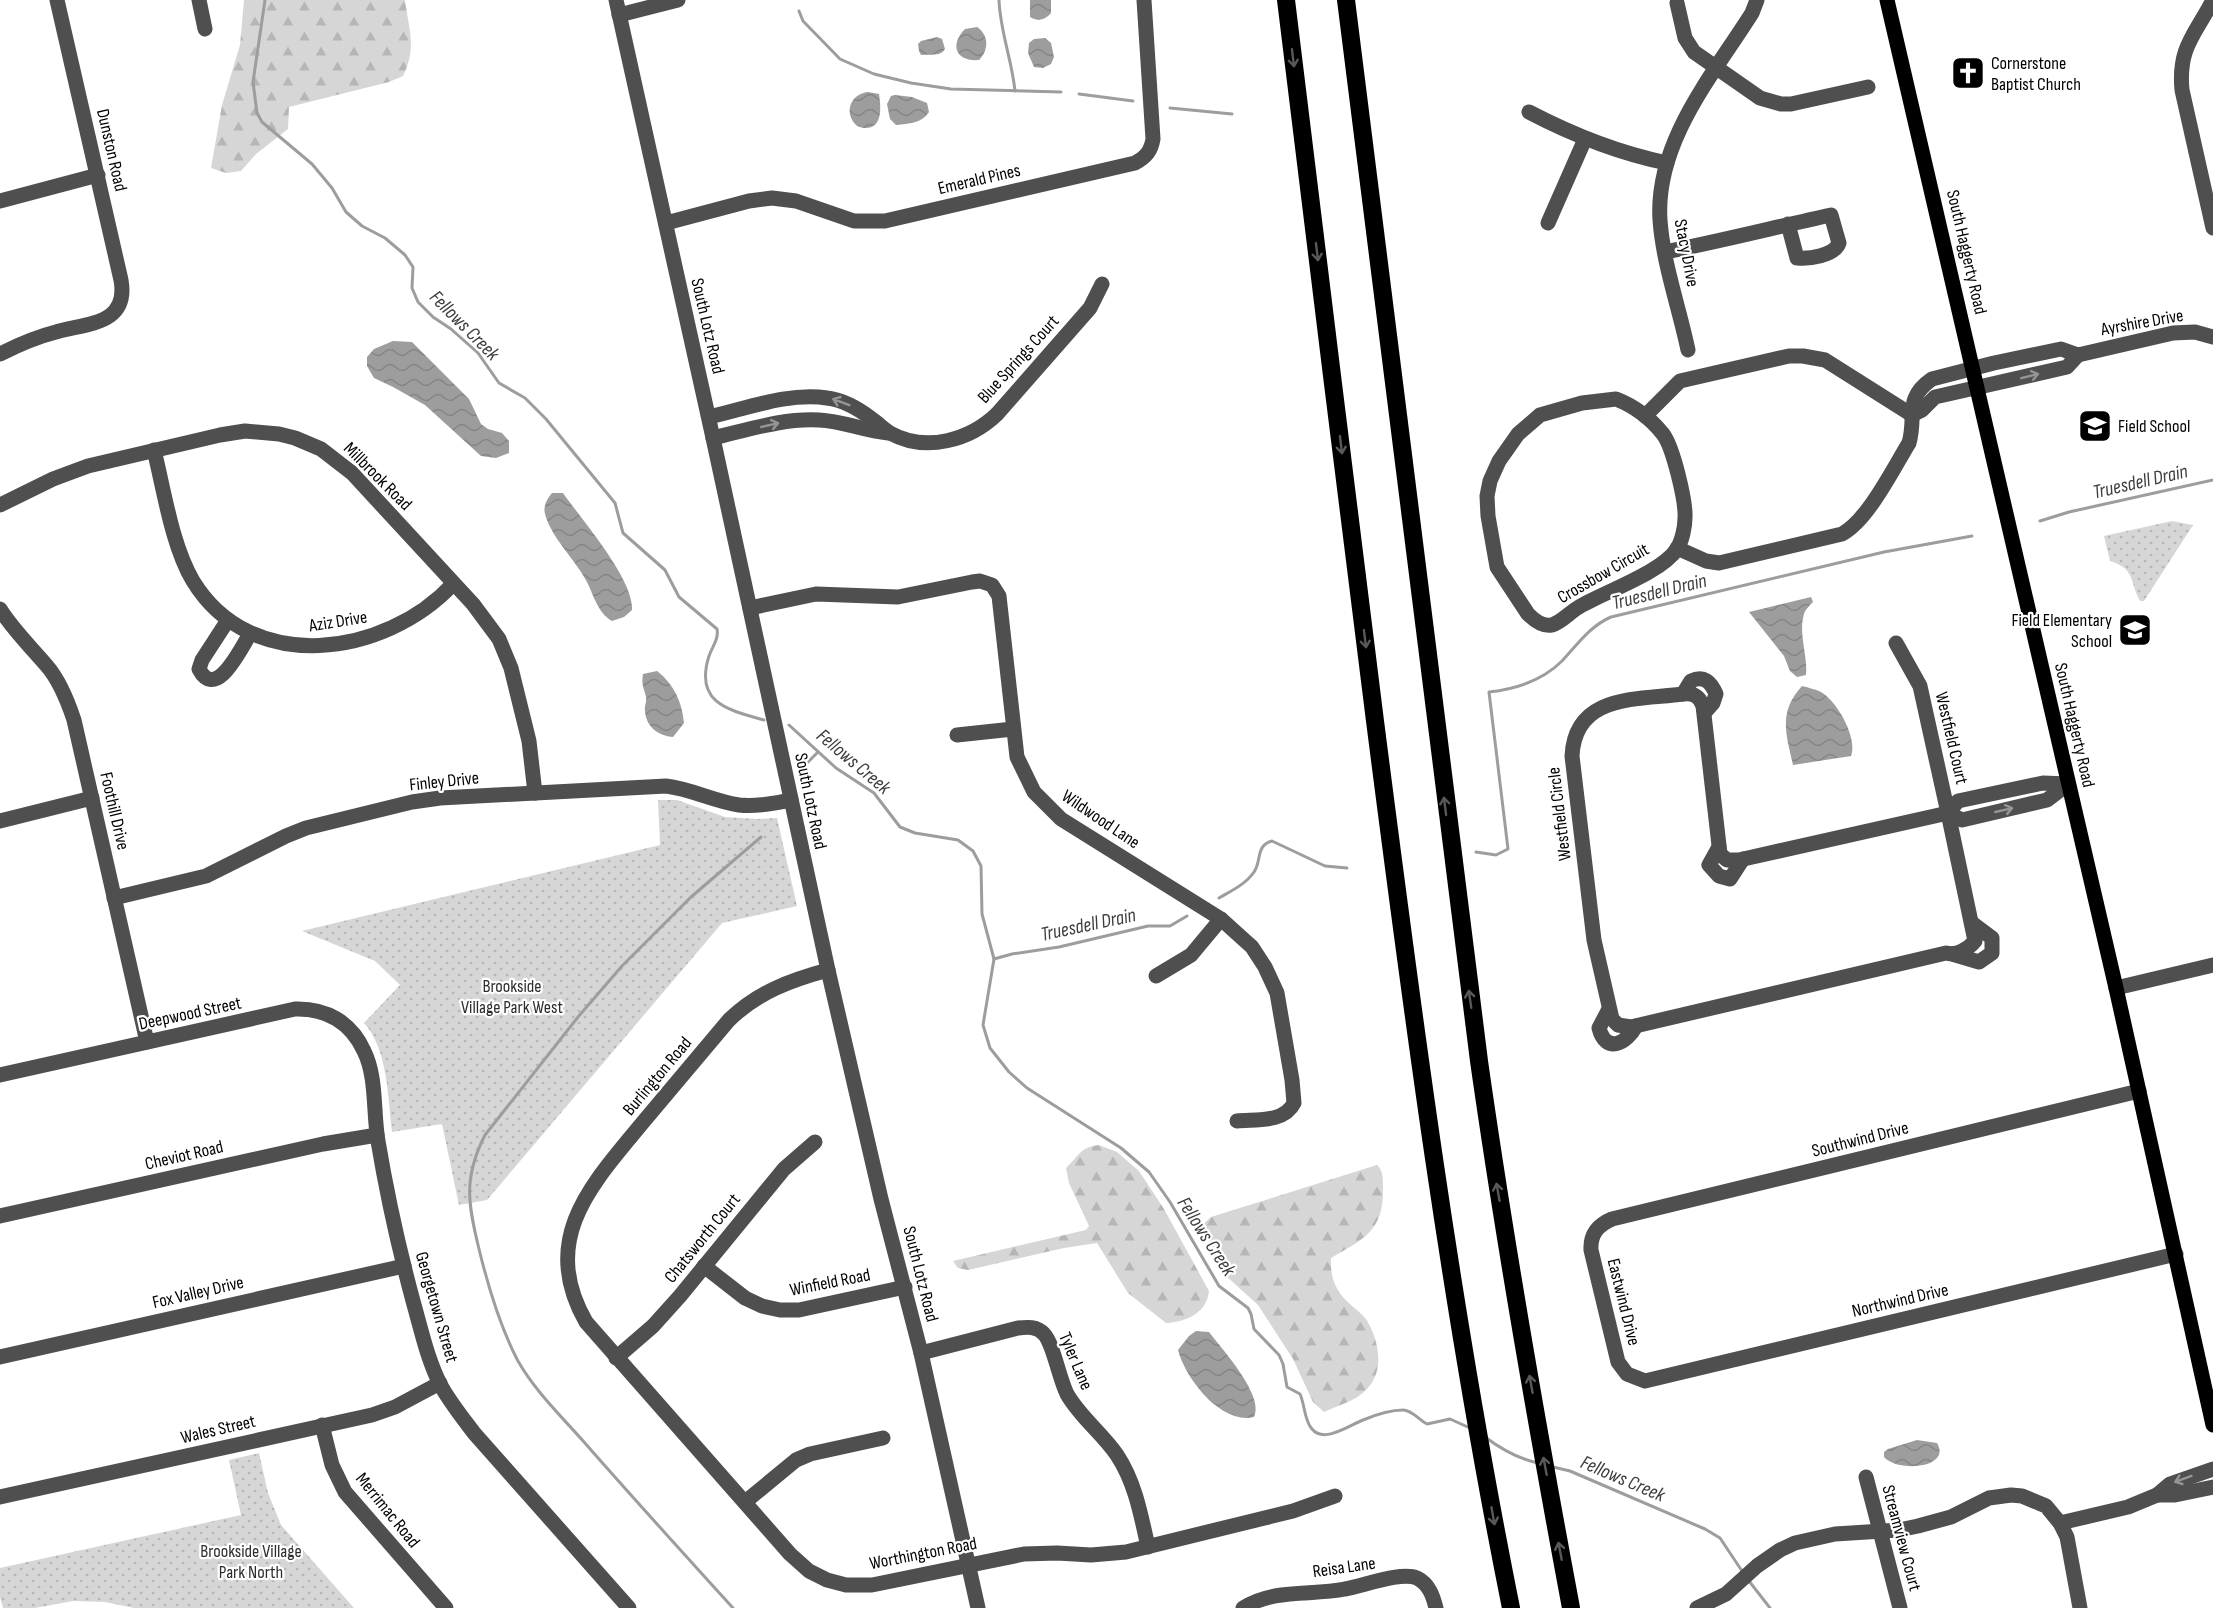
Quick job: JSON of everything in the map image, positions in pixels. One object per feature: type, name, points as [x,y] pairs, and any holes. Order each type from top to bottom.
[{"type":"highway","points":[[1286,0],[1393,861],[1440,1208],[1511,1608]]},
{"type":"highway","points":[[1346,0],[1479,1061],[1495,1172],[1571,1608]]},
{"type":"main road","name":"South Haggerty Road","points":[[1887,0],[2116,988],[2213,1425]]},
{"type":"street","name":"Dunston Road","points":[[0,354],[40,337],[102,321],[117,309],[123,291],[57,0]]},
{"type":"street","points":[[199,0],[205,29]]},
{"type":"street","points":[[617,7],[678,0]]},
{"type":"street","name":"Emerald Pines","points":[[666,223],[749,201],[772,198],[796,201],[854,221],[885,221],[1142,160],[1152,149],[1154,139],[1144,0]]},
{"type":"street","name":"Stacy Drive","points":[[1688,350],[1665,252],[1660,211],[1661,190],[1667,163],[1684,119],[1752,13],[1757,0]]},
{"type":"street","points":[[2213,0],[2192,34],[2181,66],[2184,99],[2213,228]]},
{"type":"street","points":[[1677,3],[1688,44],[1694,52],[1760,98],[1781,104],[1800,103],[1868,87]]},
{"type":"street","name":"South Lotz Road","points":[[617,7],[714,438],[828,970],[881,1199],[921,1353],[978,1608]]},
{"type":"street","points":[[1529,112],[1629,155],[1667,163]]},
{"type":"street","points":[[1548,223],[1585,138]]},
{"type":"street","points":[[0,201],[98,175]]},
{"type":"street","points":[[1665,252],[1788,224]]},
{"type":"street","name":"Blue Springs Court","points":[[709,417],[791,398],[815,397],[840,400],[891,433],[914,440],[933,442],[952,440],[979,428],[997,414],[1090,308],[1102,284]]},
{"type":"street","name":"Ayrshire Drive","points":[[1972,368],[2061,349],[2078,355],[2173,333],[2195,332],[2213,337]]},
{"type":"street","name":"Ayrshire Drive","points":[[1977,388],[2067,367],[2078,355]]},
{"type":"street","points":[[1645,416],[1680,381],[1789,356],[1825,360],[1912,415],[1922,410],[1935,397],[1977,388]]},
{"type":"street","points":[[1935,397],[1925,384],[1937,377],[1972,368]]},
{"type":"street","name":"Crossbow Circuit","points":[[1677,548],[1706,561],[1719,563],[1842,534],[1850,530],[1862,517],[1910,443],[1912,402],[1925,384]]},
{"type":"street","points":[[815,397],[815,420]]},
{"type":"street","name":"Crossbow Circuit","points":[[1606,399],[1623,402],[1645,416],[1664,435],[1672,450],[1685,517],[1677,548],[1655,566],[1621,587],[1577,608],[1553,625],[1539,623],[1528,615],[1497,567],[1488,516],[1487,496],[1490,481],[1499,461],[1529,423],[1540,415],[1606,399]]},
{"type":"street","points":[[714,438],[781,422],[815,420],[835,421],[891,433]]},
{"type":"street","name":"Millbrook Road","points":[[0,505],[78,469],[245,431],[279,434],[310,444],[333,456],[352,473],[485,619],[499,639],[507,656],[529,741],[535,793]]},
{"type":"street","name":"Aziz Drive","points":[[154,450],[185,565],[202,594],[228,620],[250,634],[290,644],[309,646],[362,639],[387,631],[412,619],[434,603],[453,584]]},
{"type":"street","name":"Wildwood Lane","points":[[750,608],[816,594],[898,597],[972,582],[986,582],[992,585],[999,596],[1013,729],[1020,766],[1034,792],[1061,819],[1221,919],[1252,947],[1265,967],[1277,993],[1294,1097],[1291,1108],[1280,1117],[1237,1121]]},
{"type":"street","name":"Foothill Drive","points":[[0,609],[60,685],[78,732],[147,1042]]},
{"type":"street","points":[[228,620],[202,660],[200,669],[203,677],[208,681],[215,681],[223,676],[250,634]]},
{"type":"street","name":"Westfield Court","points":[[1896,643],[1920,686],[1948,813]]},
{"type":"street","name":"Westfield Circle","points":[[1952,954],[1970,947],[1975,941],[1948,813],[1743,859],[1727,860],[1720,854],[1705,712],[1698,697],[1694,694],[1683,694],[1614,703],[1602,707],[1582,722],[1575,734],[1572,747],[1594,940],[1609,1010],[1612,1019],[1618,1025],[1636,1026],[1947,953],[1979,962],[1992,953],[1992,938],[1972,923]]},
{"type":"street","points":[[957,735],[1013,729]]},
{"type":"street","points":[[1948,813],[1962,820],[2047,800],[2068,784]]},
{"type":"street","name":"Finley Drive","points":[[114,898],[206,876],[286,836],[331,821],[426,800],[666,786],[683,788],[738,804],[758,805],[791,800]]},
{"type":"street","points":[[0,821],[92,798]]},
{"type":"street","points":[[1156,976],[1191,955],[1221,919]]},
{"type":"street","points":[[2116,988],[2213,965]]},
{"type":"street","name":"Burlington Road","points":[[567,1256],[573,1221],[590,1188],[729,1020],[741,1008],[776,987],[828,970]]},
{"type":"street","name":"Deepwood Street","points":[[0,1075],[295,1009],[328,1014],[341,1021],[360,1042],[368,1059]]},
{"type":"street","name":"Georgetown Street","points":[[368,1059],[377,1136],[404,1266],[423,1337],[440,1383],[474,1433],[629,1608]]},
{"type":"street","name":"Southwind Drive","points":[[1594,1232],[1602,1224],[1612,1219],[2139,1092]]},
{"type":"street","name":"Cheviot Road","points":[[0,1216],[323,1144],[377,1136]]},
{"type":"street","name":"Chatsworth Court","points":[[616,1358],[653,1326],[784,1169],[814,1142]]},
{"type":"street","name":"Eastwind Drive","points":[[1594,1232],[1591,1250],[1618,1362],[1623,1370],[1632,1377]]},
{"type":"street","name":"Northwind Drive","points":[[1632,1377],[1645,1381],[1653,1380],[2176,1254]]},
{"type":"street","name":"Worthington Road","points":[[567,1256],[570,1284],[586,1322],[799,1564],[836,1583],[872,1585],[968,1564],[1033,1553],[1109,1555],[1293,1511],[1335,1496]]},
{"type":"street","name":"Fox Valley Drive","points":[[0,1357],[404,1266]]},
{"type":"street","name":"Winfield Road","points":[[704,1266],[745,1298],[762,1306],[780,1310],[799,1310],[905,1287]]},
{"type":"street","name":"Tyler Lane","points":[[921,1353],[1018,1328],[1034,1328],[1043,1333],[1049,1342],[1057,1371],[1068,1395],[1082,1416],[1107,1442],[1126,1471],[1136,1497],[1148,1546]]},
{"type":"street","name":"Wales Street","points":[[0,1497],[388,1410],[440,1383]]},
{"type":"street","name":"Merrimac Road","points":[[322,1425],[332,1465],[345,1492],[446,1608]]},
{"type":"street","points":[[745,1502],[796,1460],[810,1454],[883,1438]]},
{"type":"street","points":[[2060,1523],[2128,1507],[2157,1495],[2170,1484],[2213,1469]]},
{"type":"street","name":"Streamview Court","points":[[1866,1477],[1900,1608]]},
{"type":"street","points":[[2157,1495],[2175,1495],[2213,1487]]},
{"type":"street","points":[[1697,1608],[1726,1594],[1757,1566],[1795,1543],[1835,1534],[1899,1530],[1938,1521],[1998,1495],[2022,1496],[2036,1501],[2046,1506],[2060,1523],[2067,1537],[2080,1608]]},
{"type":"street","name":"Reisa Lane","points":[[1242,1608],[1280,1594],[1344,1590],[1404,1576],[1419,1579],[1425,1584],[1433,1596],[1436,1608]]},
{"type":"green space","points":[[244,0],[405,0],[411,47],[403,76],[389,82],[289,107],[288,129],[256,154],[241,171],[226,173],[211,168],[222,105],[240,45]]},
{"type":"green space","points":[[2172,521],[2193,525],[2144,601],[2140,601],[2128,572],[2110,561],[2104,536]]},
{"type":"green space","name":"Brookside Village Park West","points":[[658,800],[677,800],[725,817],[777,818],[797,906],[722,923],[487,1200],[459,1205],[442,1124],[392,1132],[386,1075],[378,1046],[364,1023],[400,985],[375,961],[302,931],[660,845]]},
{"type":"green space","points":[[1099,1145],[1117,1152],[1139,1171],[1164,1209],[1209,1291],[1204,1305],[1194,1315],[1181,1321],[1166,1323],[1128,1293],[1097,1243],[1064,1248],[968,1270],[958,1268],[953,1261],[1086,1230],[1089,1226],[1069,1183],[1066,1168],[1084,1150]]},
{"type":"green space","points":[[1377,1165],[1382,1172],[1383,1187],[1380,1214],[1376,1224],[1354,1245],[1331,1258],[1333,1279],[1338,1290],[1371,1327],[1377,1346],[1376,1375],[1361,1395],[1324,1412],[1313,1402],[1293,1359],[1258,1305],[1225,1275],[1201,1226],[1211,1217]]},
{"type":"green space","name":"Brookside Village Park North","points":[[259,1453],[268,1493],[281,1525],[354,1608],[134,1608],[105,1602],[73,1601],[35,1608],[3,1608],[0,1597],[0,1568],[241,1515],[229,1460]]},
{"type":"water","points":[[1030,0],[1051,0],[1051,13],[1041,19],[1030,17]]},
{"type":"water","points":[[977,27],[986,38],[986,47],[979,60],[971,60],[960,55],[956,46],[965,29]]},
{"type":"water","points":[[937,37],[942,39],[945,49],[943,52],[921,55],[918,44]]},
{"type":"water","points":[[1045,38],[1051,43],[1054,57],[1051,64],[1043,68],[1034,67],[1028,53],[1029,43],[1034,39]]},
{"type":"water","points":[[868,92],[879,94],[880,111],[875,125],[864,128],[855,124],[850,109],[857,96]]},
{"type":"water","points":[[891,96],[912,97],[927,103],[929,112],[919,121],[896,125],[890,119],[887,104]]},
{"type":"water","points":[[393,341],[412,342],[469,399],[481,424],[488,429],[502,433],[509,441],[509,453],[496,458],[481,456],[425,405],[374,378],[367,366],[367,357],[374,349]]},
{"type":"water","points":[[552,493],[563,493],[616,566],[630,597],[632,610],[624,617],[612,621],[603,614],[587,582],[553,532],[545,511],[546,503]]},
{"type":"water","points":[[1811,597],[1813,602],[1805,611],[1802,621],[1806,675],[1797,677],[1790,671],[1784,656],[1749,612]]},
{"type":"water","points":[[657,671],[676,694],[681,708],[684,723],[673,737],[654,730],[646,717],[643,674]]},
{"type":"water","points":[[1802,686],[1821,692],[1839,711],[1852,740],[1851,756],[1793,765],[1786,733],[1787,714],[1789,705]]},
{"type":"water","points":[[1196,1331],[1209,1332],[1232,1361],[1253,1397],[1256,1408],[1254,1417],[1242,1418],[1229,1414],[1217,1407],[1196,1386],[1178,1350]]},
{"type":"water","points":[[1917,1440],[1937,1443],[1940,1451],[1931,1463],[1900,1465],[1884,1457],[1884,1452],[1888,1449]]},
{"type":"waterway","name":"Fellows Creek","points":[[265,0],[253,82],[257,113],[262,122],[312,164],[332,188],[346,212],[362,226],[385,238],[405,255],[413,267],[412,288],[418,302],[478,353],[499,383],[525,398],[546,419],[615,503],[623,533],[665,570],[679,597],[717,629],[706,672],[706,684],[710,694],[727,708],[764,720]]},
{"type":"waterway","points":[[999,0],[1015,91]]},
{"type":"waterway","points":[[799,11],[803,21],[840,59],[874,74],[951,89],[1061,92]]},
{"type":"waterway","points":[[1079,94],[1133,101]]},
{"type":"waterway","points":[[1170,108],[1232,114]]},
{"type":"waterway","name":"Truesdell Drain","points":[[2040,521],[2069,512],[2213,480]]},
{"type":"waterway","name":"Truesdell Drain","points":[[1476,852],[1496,855],[1508,849],[1489,692],[1519,686],[1555,668],[1590,631],[1611,617],[1884,552],[1972,536]]},
{"type":"waterway","name":"Fellows Creek","points":[[789,725],[836,768],[874,793],[900,827],[915,833],[958,840],[973,851],[981,866],[982,914],[994,959],[983,1025],[990,1048],[1009,1072],[1027,1088],[1121,1148],[1149,1172],[1170,1202],[1219,1286],[1248,1308],[1254,1329],[1279,1355],[1287,1387],[1300,1394],[1307,1421],[1312,1429],[1323,1435],[1330,1434],[1378,1415],[1403,1410],[1412,1413],[1427,1424],[1450,1419],[1470,1428]]},
{"type":"waterway","points":[[800,770],[818,752]]},
{"type":"waterway","points":[[733,1608],[549,1403],[532,1383],[518,1361],[500,1320],[491,1292],[475,1233],[470,1191],[473,1165],[485,1135],[578,1017],[622,966],[691,897],[761,837]]},
{"type":"waterway","name":"Truesdell Drain","points":[[1219,898],[1251,876],[1263,846],[1272,841],[1325,866],[1347,868]]},
{"type":"waterway","name":"Truesdell Drain","points":[[994,959],[1059,947],[1148,926],[1170,926],[1187,916]]},
{"type":"waterway","name":"Fellows Creek","points":[[1485,1437],[1510,1453],[1538,1463]]},
{"type":"waterway","name":"Fellows Creek","points":[[1553,1467],[1570,1471],[1705,1529],[1720,1538],[1742,1571]]},
{"type":"waterway","name":"Fellows Creek","points":[[1749,1581],[1770,1608]]},
{"type":"place","name":"Cornerstone Baptist Church","points":[[1968,73]]},
{"type":"place","name":"Field School","points":[[2095,426]]},
{"type":"place","name":"Field Elementary School","points":[[2135,630]]}]
